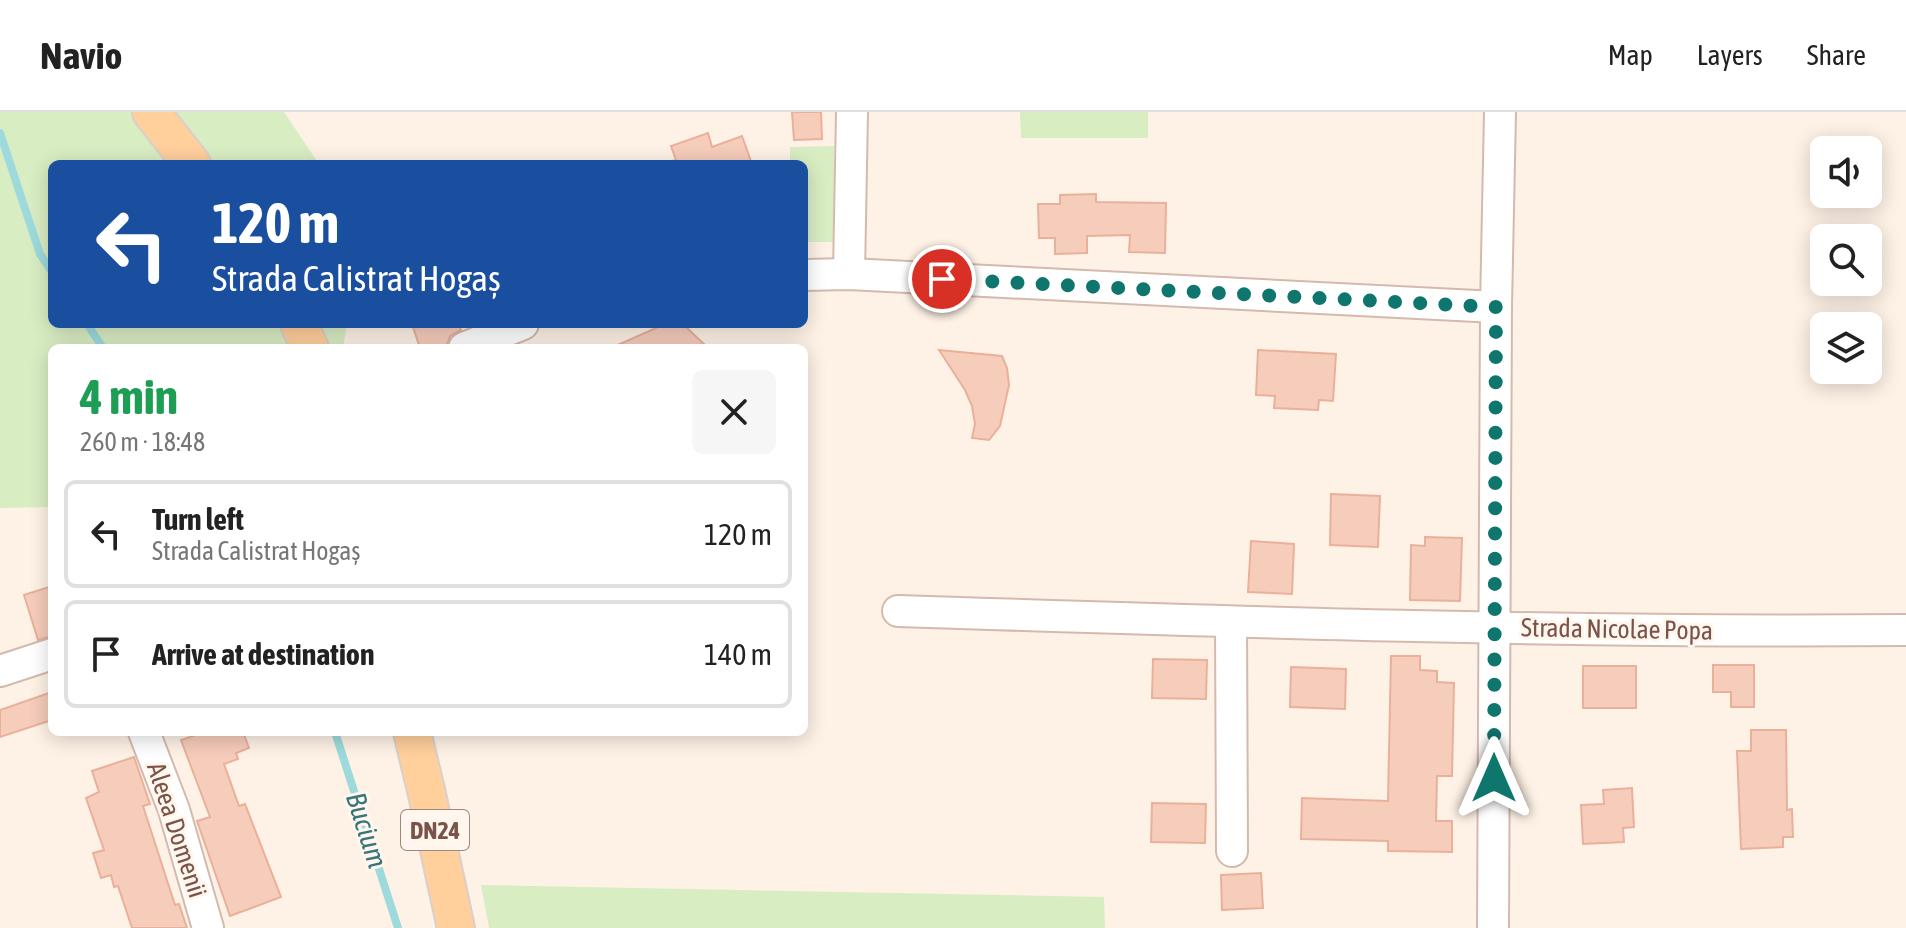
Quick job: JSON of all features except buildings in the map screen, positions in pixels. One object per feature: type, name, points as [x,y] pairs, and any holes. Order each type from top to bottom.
[{"type":"main road","points":[[151,112],[189,160]]},
{"type":"main road","name":"DN24","points":[[413,736],[456,928]]},
{"type":"street","points":[[849,274],[852,112]]},
{"type":"street","points":[[1493,928],[1500,112]]},
{"type":"street","points":[[808,275],[849,274],[1496,307]]},
{"type":"street","points":[[474,344],[513,328]]},
{"type":"street","name":"Strada Nicolae Popa","points":[[898,611],[1495,627],[1906,630]]},
{"type":"street","points":[[1231,622],[1232,851]]},
{"type":"street","points":[[0,671],[48,655]]},
{"type":"street","name":"Aleea Domenii","points":[[146,736],[174,810],[208,928]]},
{"type":"green space","points":[[0,112],[284,112],[316,160],[48,160],[48,328],[346,328],[344,344],[48,344],[48,507],[0,508]]},
{"type":"green space","points":[[1020,112],[1148,112],[1148,138],[1021,138]]},
{"type":"green space","points":[[834,146],[834,242],[808,242],[808,160],[790,160],[790,147]]},
{"type":"green space","points":[[481,885],[1104,897],[1105,928],[489,928]]},
{"type":"waterway","name":"Bucium","points":[[0,133],[40,254],[48,266]]},
{"type":"waterway","name":"Bucium","points":[[90,328],[100,344]]},
{"type":"waterway","name":"Bucium","points":[[336,736],[398,928]]},
{"type":"route","points":[[942,279],[1496,307],[1494,778]]}]
